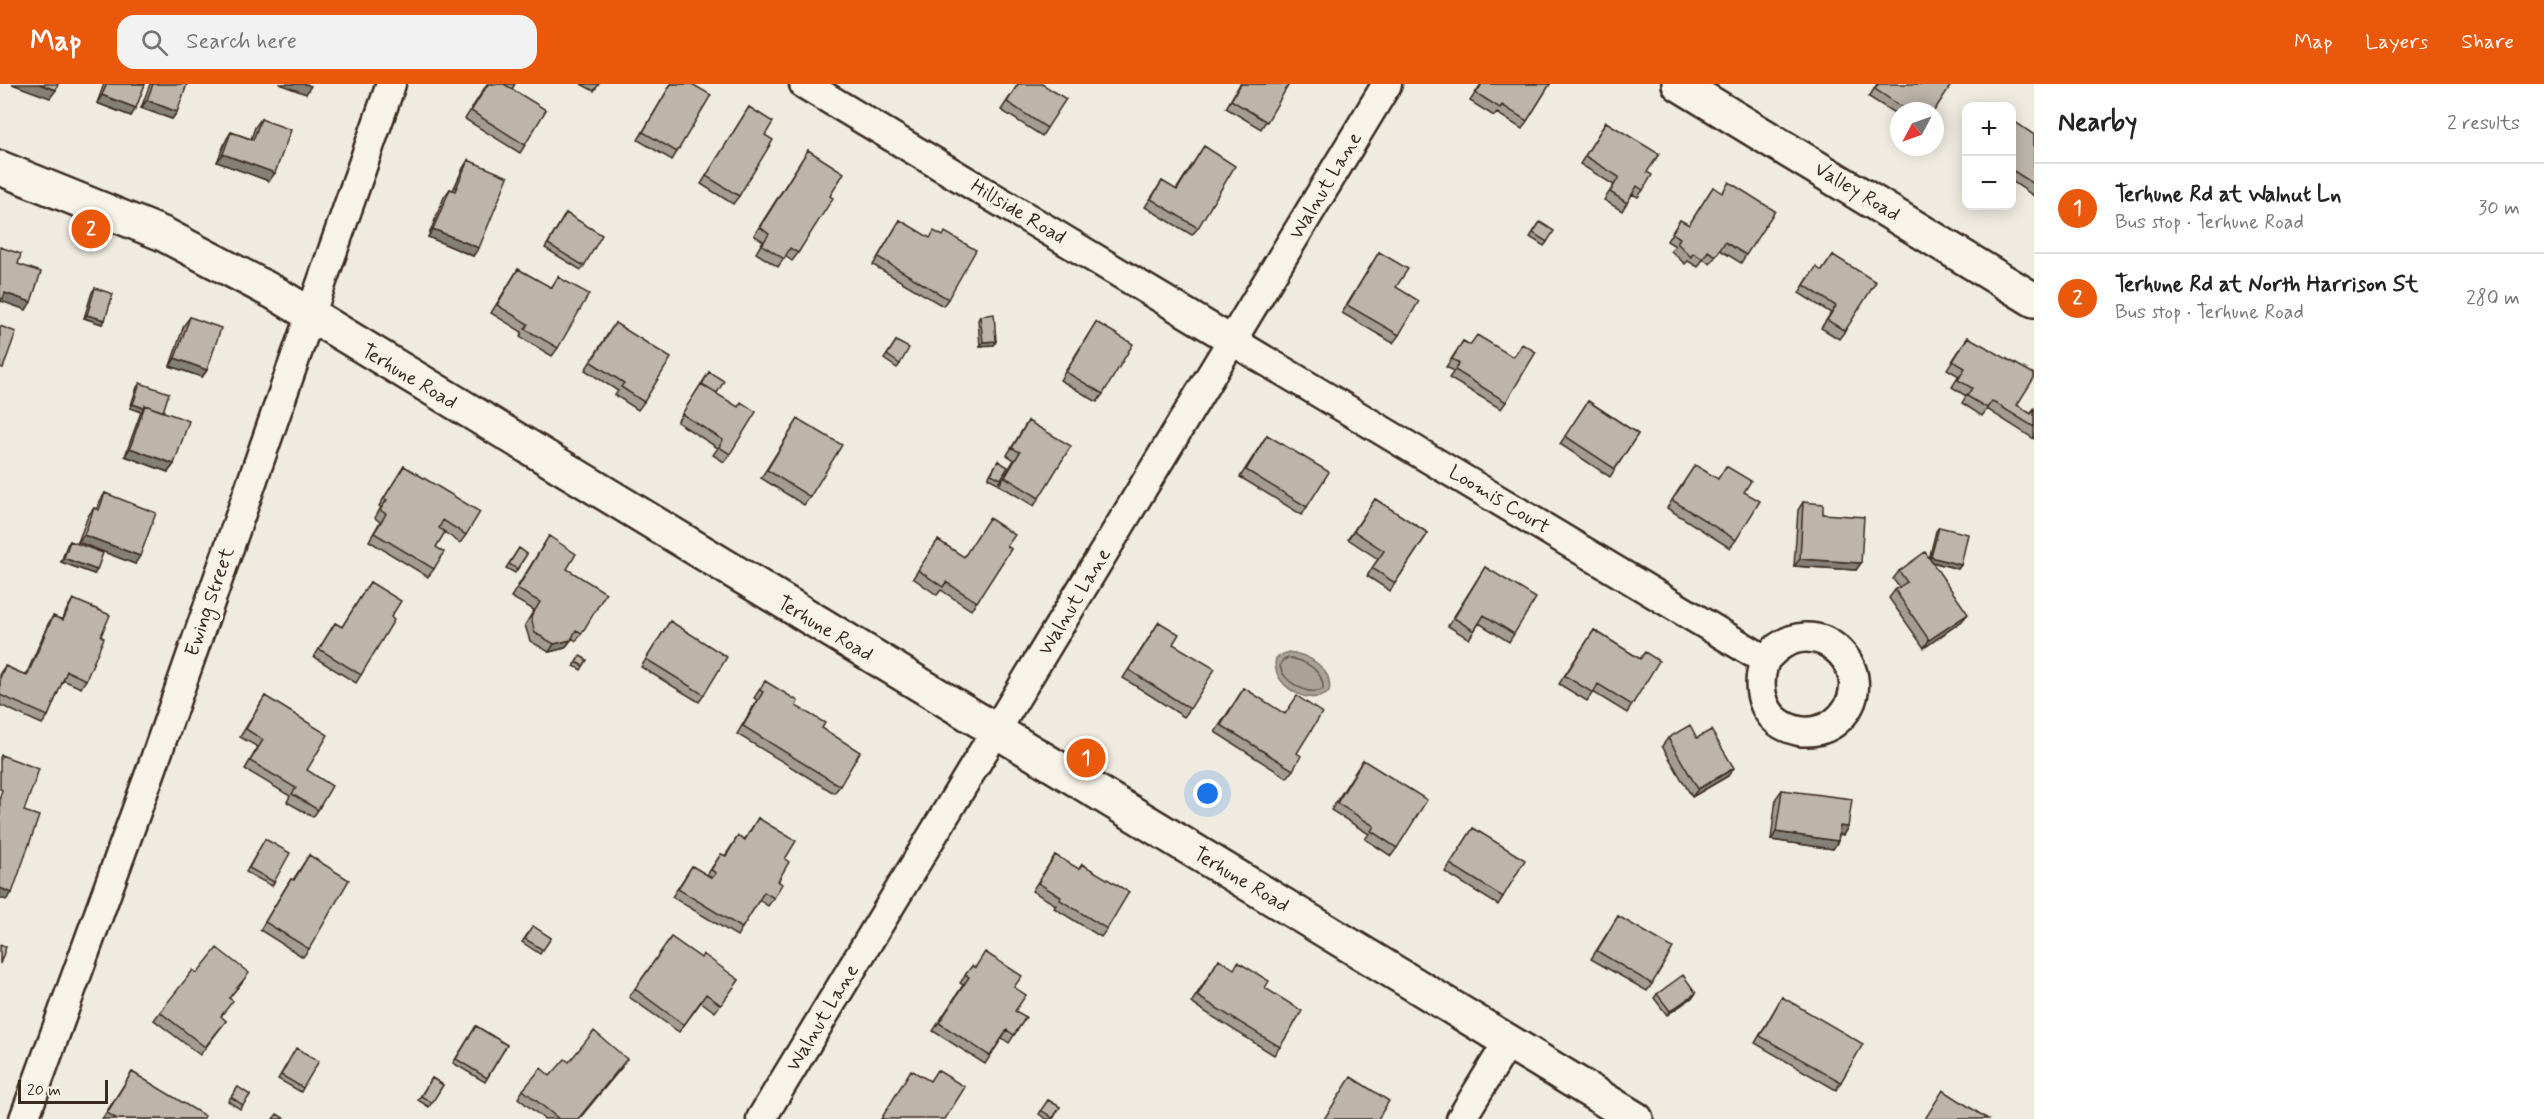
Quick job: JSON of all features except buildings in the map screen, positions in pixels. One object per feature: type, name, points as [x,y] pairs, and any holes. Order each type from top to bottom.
[{"type":"street","name":"Ewing Street","points":[[24,1119],[152,768],[391,84]]},
{"type":"street","name":"Hillside Road","points":[[804,84],[1233,340]]},
{"type":"street","name":"Walnut Lane","points":[[761,1119],[1387,84]]},
{"type":"street","name":"Valley Road","points":[[1679,84],[2034,300]]},
{"type":"street","name":"Terhune Road","points":[[0,168],[163,234],[222,263],[1636,1119]]},
{"type":"street","name":"Loomis Court","points":[[1233,340],[1765,660]]},
{"type":"street","points":[[1461,1119],[1508,1042]]},
{"type":"water","points":[[1288,652],[1311,659],[1318,664],[1327,676],[1329,692],[1312,698],[1302,696],[1285,685],[1275,668],[1276,658]]},
{"type":"place","name":"Terhune Rd at North Harrison St","points":[[91,229]]},
{"type":"place","name":"Terhune Rd at Walnut Ln","points":[[1086,758]]}]
